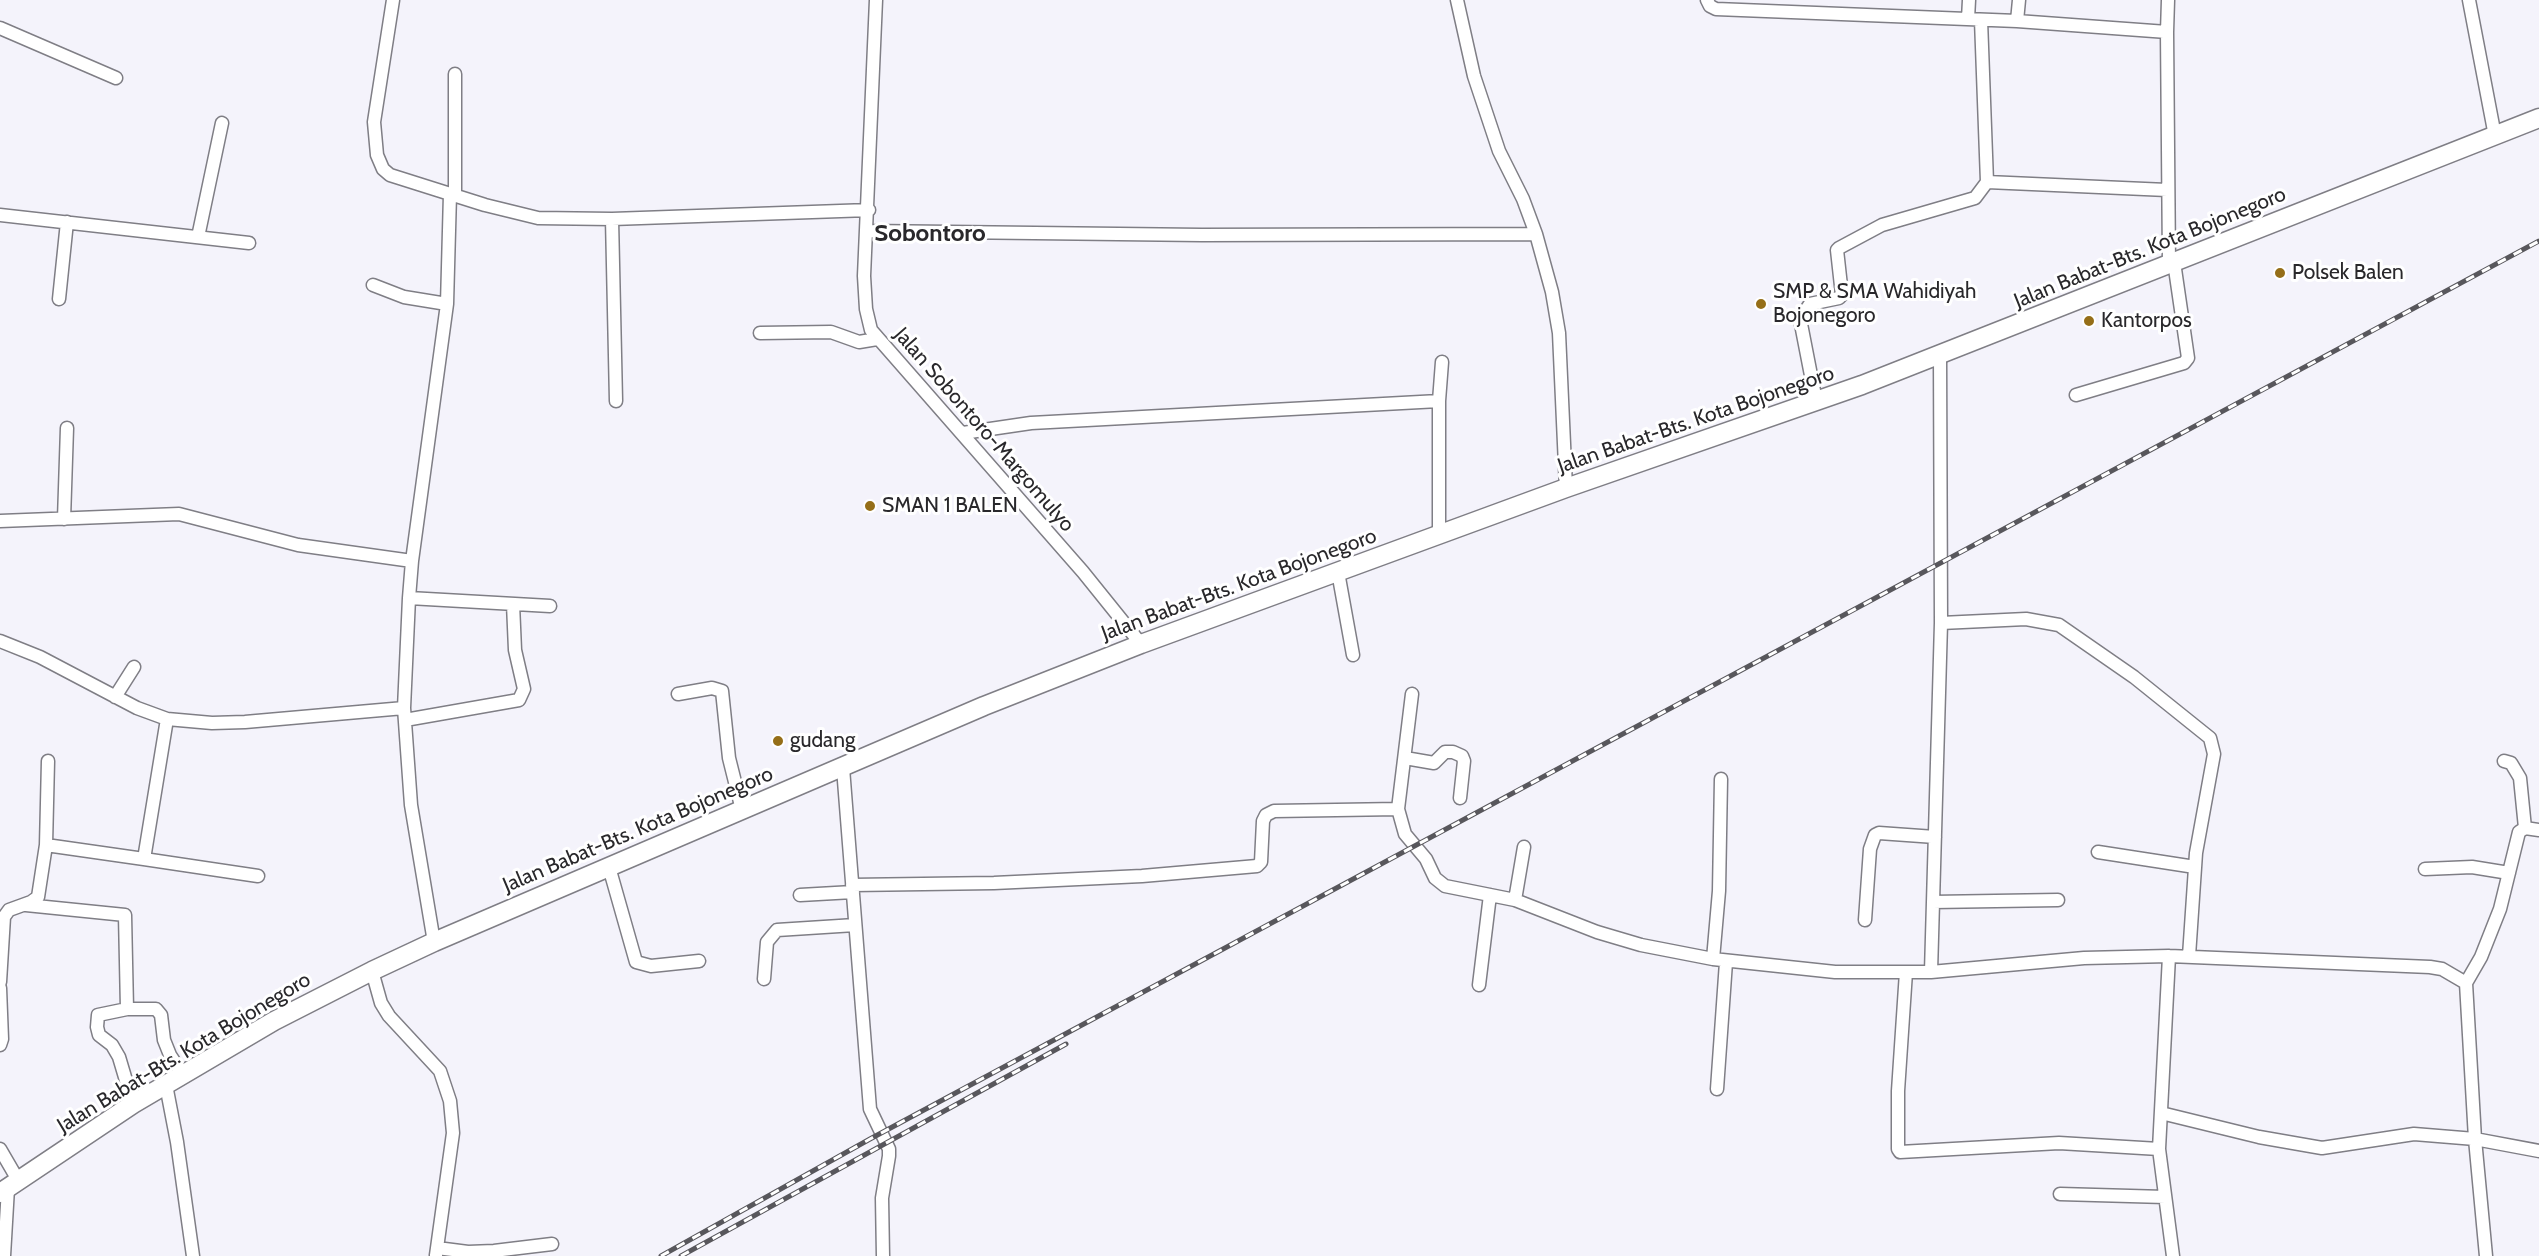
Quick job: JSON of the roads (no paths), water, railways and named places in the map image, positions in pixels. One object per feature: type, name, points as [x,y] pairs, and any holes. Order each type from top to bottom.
[{"type":"highway","name":"Jalan Babat-Bts. Kota Bojonegoro","points":[[8,1187],[133,1104],[274,1021],[372,971],[434,942],[984,706],[1141,644],[1940,355],[2539,118]]},
{"type":"street","points":[[393,0],[375,102],[374,135],[377,155],[383,169],[390,175],[528,216],[612,219],[868,210]]},
{"type":"street","name":"Jalan Sobontoro-Margomulyo","points":[[876,0],[864,276],[866,309],[872,330],[1083,572],[1141,644]]},
{"type":"street","points":[[1457,0],[1473,76],[1499,151],[1523,199],[1536,234],[1556,312],[1566,489]]},
{"type":"street","points":[[1707,0],[1710,6],[1716,9],[2016,21],[2167,32]]},
{"type":"street","points":[[1816,401],[1801,324],[1810,304],[1839,298],[1842,295],[1838,249],[1882,225],[1975,198],[1987,182],[1974,19],[1969,0]]},
{"type":"street","points":[[2016,21],[2019,0]]},
{"type":"street","points":[[2076,395],[2184,363],[2188,358],[2171,263],[2167,190],[2168,0]]},
{"type":"street","points":[[2469,0],[2502,133]]},
{"type":"street","points":[[0,28],[117,78]]},
{"type":"street","points":[[434,942],[411,805],[404,714],[408,598],[447,304],[455,74]]},
{"type":"street","points":[[198,237],[222,123]]},
{"type":"street","points":[[1987,182],[2167,190]]},
{"type":"street","points":[[0,215],[249,243]]},
{"type":"street","points":[[612,219],[616,401]]},
{"type":"street","points":[[59,298],[67,222]]},
{"type":"street","points":[[867,231],[1202,235],[1536,234]]},
{"type":"street","points":[[373,285],[404,297],[447,304]]},
{"type":"street","points":[[760,333],[821,332],[839,334],[859,342],[878,339]]},
{"type":"street","points":[[1931,972],[1941,623],[1940,355]]},
{"type":"street","points":[[1439,536],[1439,401],[1442,362]]},
{"type":"street","points":[[963,433],[1031,423],[1439,401]]},
{"type":"street","points":[[64,519],[67,428]]},
{"type":"street","points":[[0,521],[175,514],[298,545],[412,561]]},
{"type":"street","points":[[1338,572],[1353,655]]},
{"type":"street","points":[[408,598],[550,606]]},
{"type":"street","points":[[0,641],[40,657],[115,697],[167,719],[212,723],[404,714],[519,700],[524,688],[515,650],[513,604]]},
{"type":"street","points":[[1941,623],[2026,619],[2059,625],[2134,677],[2210,738],[2214,754],[2195,867],[2189,956]]},
{"type":"street","points":[[115,697],[134,667]]},
{"type":"street","points":[[678,694],[712,688],[722,691],[727,747],[734,785],[742,810]]},
{"type":"street","points":[[1412,694],[1398,809],[1405,834],[1426,860],[1439,883],[1461,891],[1515,900],[1597,932],[1641,945],[1726,962],[1835,972],[1931,972],[2122,955],[2189,956],[2430,967],[2442,969],[2466,983]]},
{"type":"street","points":[[144,859],[167,719]]},
{"type":"street","points":[[1405,758],[1434,763],[1445,752],[1453,752],[1462,756],[1464,760],[1460,798]]},
{"type":"street","points":[[0,982],[2,919],[9,910],[25,905],[39,895],[46,845],[48,761]]},
{"type":"street","points":[[2504,761],[2511,763],[2520,778],[2525,828]]},
{"type":"street","points":[[843,768],[870,1109],[889,1149],[882,1198],[884,1256]]},
{"type":"street","points":[[1713,960],[1719,891],[1721,779]]},
{"type":"street","points":[[800,895],[852,888],[1142,876],[1257,866],[1261,862],[1263,821],[1266,815],[1274,812],[1398,809]]},
{"type":"street","points":[[2486,1256],[2475,1139],[2466,983],[2492,932],[2519,832],[2525,828],[2539,830]]},
{"type":"street","points":[[1865,920],[1870,849],[1875,835],[1880,833],[1935,837]]},
{"type":"street","points":[[46,845],[258,876]]},
{"type":"street","points":[[1515,900],[1524,847]]},
{"type":"street","points":[[2098,852],[2195,867]]},
{"type":"street","points":[[609,867],[636,962],[651,966],[699,961]]},
{"type":"street","points":[[2425,869],[2472,867],[2509,873]]},
{"type":"street","points":[[1479,985],[1490,895]]},
{"type":"street","points":[[1933,902],[2058,900]]},
{"type":"street","points":[[25,905],[126,915],[126,1009]]},
{"type":"street","points":[[764,979],[767,942],[777,930],[855,925]]},
{"type":"street","points":[[2169,956],[2159,1149],[2173,1256]]},
{"type":"street","points":[[1717,1089],[1726,962]]},
{"type":"street","points":[[372,971],[381,1003],[389,1016],[440,1071],[450,1101],[453,1133],[436,1252],[494,1251],[552,1244]]},
{"type":"street","points":[[1906,972],[1898,1091],[1898,1149],[1900,1152],[2059,1143],[2159,1149]]},
{"type":"street","points":[[0,988],[2,1039],[0,1045]]},
{"type":"street","points":[[133,1104],[119,1057],[112,1045],[99,1035],[98,1015],[126,1009],[156,1009],[161,1015],[164,1040],[170,1055],[183,1075]]},
{"type":"street","points":[[166,1085],[177,1142],[193,1256]]},
{"type":"street","points":[[2161,1113],[2259,1137],[2322,1148],[2404,1134],[2475,1139],[2539,1150]]},
{"type":"street","points":[[0,1149],[8,1187],[4,1256]]},
{"type":"street","points":[[2060,1194],[2165,1197]]},
{"type":"railway","points":[[661,1256],[870,1139],[2539,241]]},
{"type":"railway","points":[[681,1256],[1066,1044]]},
{"type":"place","name":"Polsek Balen","points":[[2280,273]]},
{"type":"place","name":"SMP & SMA Wahidiyah Bojonegoro","points":[[1761,304]]},
{"type":"place","name":"Kantorpos","points":[[2089,321]]},
{"type":"place","name":"SMAN 1 BALEN","points":[[870,506]]},
{"type":"place","name":"gudang","points":[[778,741]]},
{"type":"district","name":"Sobontoro","points":[[930,234]]}]
